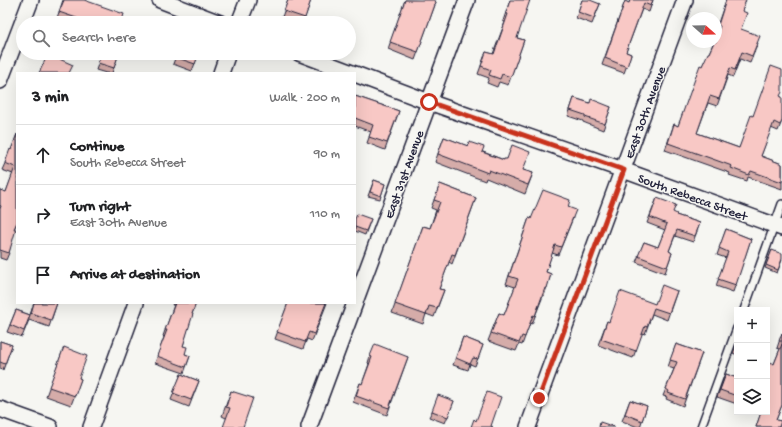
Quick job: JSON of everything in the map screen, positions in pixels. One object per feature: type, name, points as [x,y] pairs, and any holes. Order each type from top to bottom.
[{"type":"street","points":[[25,16],[31,0]]},
{"type":"street","points":[[160,0],[202,16]]},
{"type":"street","points":[[242,16],[248,0]]},
{"type":"street","name":"East 31st Avenue","points":[[356,300],[467,0]]},
{"type":"street","name":"East 30th Avenue","points":[[528,427],[624,170],[685,0]]},
{"type":"street","points":[[0,81],[16,39]]},
{"type":"street","points":[[221,72],[226,60]]},
{"type":"street","points":[[318,60],[349,72]]},
{"type":"street","name":"South Rebecca Street","points":[[356,74],[429,102],[624,170],[778,227]]},
{"type":"street","points":[[91,427],[136,304]]},
{"type":"street","name":"East 31st Avenue","points":[[309,427],[355,304]]},
{"type":"street","points":[[0,409],[50,427]]},
{"type":"lane","points":[[745,307],[778,227],[782,204]]},
{"type":"lane","points":[[701,427],[734,336]]},
{"type":"building","points":[[64,0],[84,0],[124,14],[123,16],[71,16],[59,12]]},
{"type":"building","points":[[288,0],[311,0],[306,16],[299,16],[284,11]]},
{"type":"building","points":[[405,0],[435,0],[436,2],[418,52],[390,42]]},
{"type":"building","points":[[510,0],[530,0],[517,38],[524,40],[511,77],[502,74],[500,79],[489,75],[491,70],[481,66],[486,52],[494,54],[508,14],[506,13]]},
{"type":"building","points":[[582,0],[590,0],[600,4],[594,18],[578,12]]},
{"type":"building","points":[[630,0],[653,0],[651,6],[644,3],[626,52],[631,54],[627,67],[605,58],[625,1],[629,3]]},
{"type":"building","points":[[726,0],[746,0],[742,11],[747,13],[741,29],[760,36],[752,56],[742,52],[735,70],[730,68],[719,99],[710,96],[697,133],[739,148],[751,115],[753,116],[771,66],[782,70],[782,92],[780,96],[782,97],[782,121],[780,125],[774,122],[761,156],[782,164],[782,182],[751,171],[749,175],[731,168],[732,166],[668,143],[674,124],[678,126],[700,65],[702,66],[711,48],[722,48],[722,12]]},
{"type":"building","points":[[45,60],[62,60],[73,65],[70,72],[39,72]]},
{"type":"building","points":[[99,60],[117,60],[114,68],[98,63]]},
{"type":"building","points":[[184,60],[196,60],[195,64]]},
{"type":"building","points":[[356,96],[399,111],[387,143],[369,137],[373,125],[356,118]]},
{"type":"building","points":[[574,98],[590,103],[591,99],[611,107],[605,124],[570,110]]},
{"type":"building","points":[[16,137],[16,224],[14,229],[16,229],[9,253],[0,250],[0,190],[6,192],[15,167],[5,163],[10,149],[11,150]]},
{"type":"building","points":[[444,137],[468,146],[469,142],[484,147],[482,152],[504,160],[507,159],[512,145],[530,152],[523,170],[533,173],[528,185],[489,170],[488,173],[438,154]]},
{"type":"building","points":[[374,180],[385,184],[381,196],[370,192]]},
{"type":"building","points":[[440,184],[476,198],[455,255],[452,254],[439,289],[444,290],[437,308],[429,306],[426,315],[395,304],[423,226],[430,228],[440,202],[434,200]]},
{"type":"building","points":[[543,190],[570,200],[568,207],[576,210],[561,247],[555,245],[546,272],[551,274],[547,288],[545,288],[535,316],[533,315],[525,337],[522,336],[519,343],[491,333],[499,313],[504,315],[518,279],[509,276],[529,218],[531,219]]},
{"type":"building","points":[[657,198],[676,205],[673,212],[677,214],[676,215],[700,223],[695,236],[677,230],[669,251],[672,253],[667,267],[638,256],[644,242],[658,247],[667,224],[650,217]]},
{"type":"building","points":[[357,214],[371,219],[366,231],[356,227]]},
{"type":"building","points":[[726,229],[751,239],[736,285],[718,279],[728,252],[719,248]]},
{"type":"building","points":[[772,250],[782,254],[782,259],[778,270],[766,265]]},
{"type":"building","points":[[662,285],[677,291],[669,313],[654,308],[647,327],[645,326],[636,351],[601,339],[620,291],[655,304]]},
{"type":"building","points":[[34,304],[57,304],[51,320],[31,313]]},
{"type":"building","points":[[175,304],[196,304],[183,346],[187,347],[185,354],[190,356],[186,367],[157,356],[167,330],[165,330]]},
{"type":"building","points":[[288,304],[326,304],[314,334],[309,332],[305,342],[277,332]]},
{"type":"building","points":[[16,310],[30,315],[24,331],[10,325]]},
{"type":"building","points":[[782,333],[782,341],[779,341]]},
{"type":"building","points":[[463,337],[483,345],[478,359],[473,358],[470,364],[456,358]]},
{"type":"building","points":[[0,341],[12,345],[5,364],[0,362]]},
{"type":"building","points":[[375,344],[408,357],[389,408],[356,396],[360,383],[362,384],[372,357],[370,356]]},
{"type":"building","points":[[676,344],[702,353],[685,399],[668,393],[669,391],[666,389],[677,362],[670,360]]},
{"type":"building","points":[[782,344],[782,405],[776,420],[781,421],[779,427],[756,427],[760,415],[770,415],[770,362],[774,364]]},
{"type":"building","points":[[64,347],[87,356],[79,378],[81,379],[75,396],[49,387]]},
{"type":"building","points":[[181,374],[199,381],[191,400],[173,393]]},
{"type":"building","points":[[726,374],[734,377],[734,395],[720,390]]},
{"type":"building","points":[[231,391],[253,398],[243,427],[223,427],[230,408],[226,407]]},
{"type":"building","points":[[487,392],[501,397],[491,426],[493,427],[471,427],[474,419],[476,421]]},
{"type":"building","points":[[438,395],[454,401],[448,417],[432,411]]},
{"type":"building","points":[[630,400],[647,406],[642,421],[625,414]]},
{"type":"building","points":[[600,422],[615,427],[599,427]]},
{"type":"route","points":[[429,102],[624,170],[539,398]]}]
